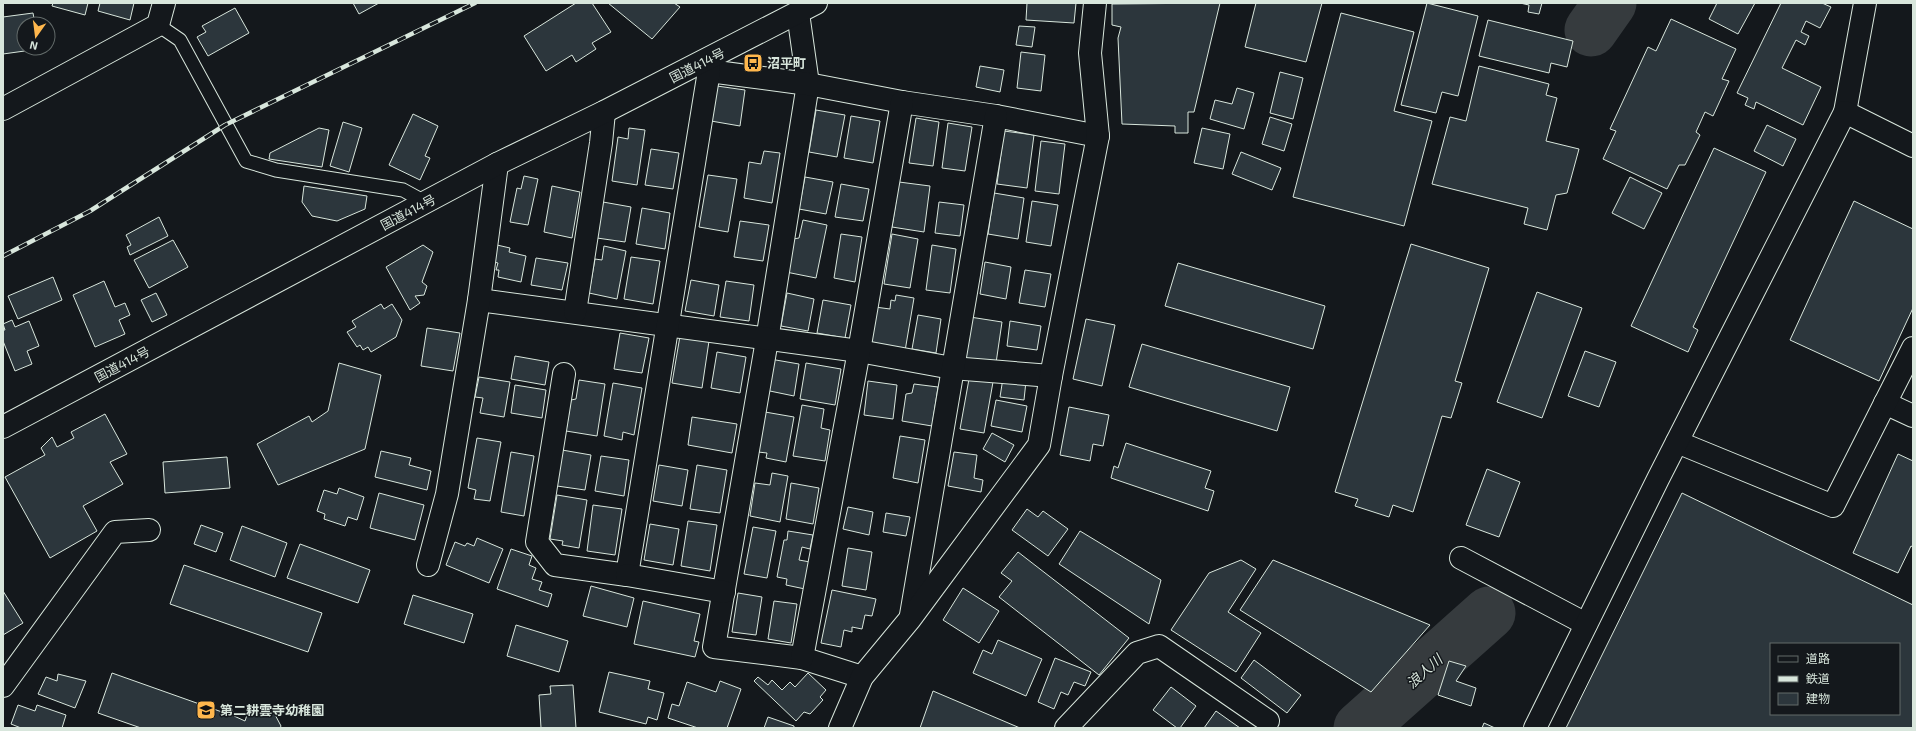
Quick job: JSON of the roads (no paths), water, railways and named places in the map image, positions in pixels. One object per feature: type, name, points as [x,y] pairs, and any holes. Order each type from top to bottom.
[{"type":"main road","points":[[3,109],[158,25],[164,3]]},
{"type":"main road","points":[[840,728],[862,677],[910,618],[1039,445],[1098,136],[1090,53],[1095,3]]},
{"type":"main road","points":[[1535,728],[1677,442],[1845,112],[1866,3]]},
{"type":"main road","points":[[807,8],[808,84],[767,340],[714,647],[802,658],[862,677]]},
{"type":"main road","name":"国道414号","points":[[3,427],[497,164],[604,112],[708,65],[807,8]]},
{"type":"main road","points":[[627,575],[708,65],[902,102],[996,116],[1098,136]]},
{"type":"main road","points":[[802,658],[859,351],[902,102]]},
{"type":"main road","points":[[575,312],[601,143],[604,112]]},
{"type":"main road","points":[[1845,112],[1913,146]]},
{"type":"main road","points":[[910,618],[996,116]]},
{"type":"main road","points":[[428,565],[447,494],[479,300],[497,164]]},
{"type":"main road","points":[[479,300],[575,312],[667,327],[859,351],[952,368],[1051,376]]},
{"type":"main road","points":[[1677,442],[1833,506],[1913,348]]},
{"type":"main road","points":[[564,374],[537,542],[555,565],[627,575],[724,592]]},
{"type":"main road","points":[[1885,403],[1913,416]]},
{"type":"main road","points":[[3,686],[115,532],[149,530]]},
{"type":"main road","points":[[1461,558],[1586,624]]},
{"type":"main road","points":[[1066,728],[1137,653],[1159,646],[1268,721]]},
{"type":"lane","points":[[158,25],[180,40],[246,161],[276,170],[403,190],[425,202]]},
{"type":"waterway","name":"浪人川","points":[[1591,30],[1610,3]]},
{"type":"waterway","name":"浪人川","points":[[1360,728],[1489,613]]},
{"type":"railway","points":[[3,256],[90,211],[225,125],[475,3]]},
{"type":"place","name":"沼平町","points":[[753,63]]},
{"type":"place","name":"第二耕雲寺幼稚園","points":[[206,710]]}]
